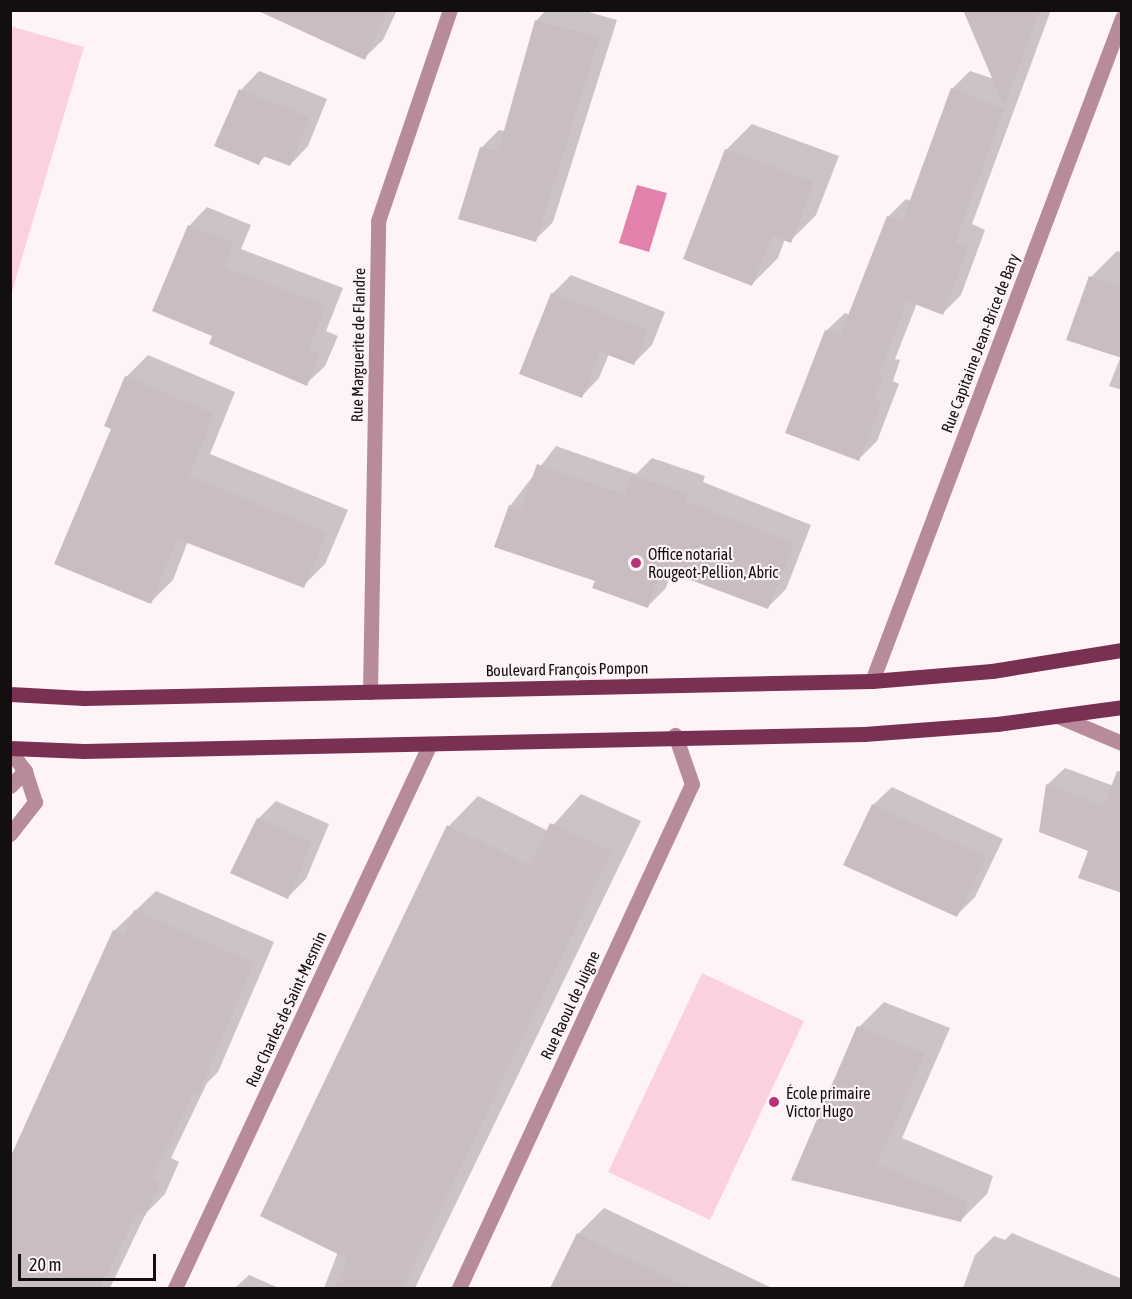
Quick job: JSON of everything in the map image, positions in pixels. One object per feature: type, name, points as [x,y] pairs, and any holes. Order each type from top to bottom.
[{"type":"main road","name":"Boulevard François Pompon","points":[[10,694],[84,698],[872,681],[992,671],[1122,650]]},
{"type":"main road","points":[[10,749],[84,751],[430,744],[675,735],[864,734],[1060,717],[1122,707]]},
{"type":"street","name":"Rue Marguerite de Flandre","points":[[370,692],[378,221],[450,10]]},
{"type":"street","name":"Rue Capitaine Jean-Brice de Bary","points":[[872,681],[1122,18]]},
{"type":"street","points":[[1060,717],[1122,743]]},
{"type":"street","name":"Rue Raoul de Juigne","points":[[459,1288],[692,783],[675,735]]},
{"type":"street","name":"Rue Charles de Saint-Mesmin","points":[[175,1288],[430,744]]},
{"type":"street","points":[[10,749],[25,771],[34,802],[10,834]]},
{"type":"street","points":[[10,786],[25,771]]},
{"type":"shaded area","points":[[10,26],[84,47],[11,295],[10,295]]},
{"type":"shaded area","points":[[637,185],[667,193],[649,252],[619,243]]},
{"type":"shaded area","points":[[702,973],[804,1021],[710,1220],[608,1172]]},
{"type":"building","points":[[256,10],[388,10],[365,60]]},
{"type":"building","points":[[963,10],[1040,10],[1004,106]]},
{"type":"building","points":[[535,20],[599,38],[536,242],[458,219],[480,147],[498,152]]},
{"type":"building","points":[[951,88],[1004,109],[955,243],[968,248],[943,315],[907,301],[878,377],[883,378],[875,399],[882,402],[859,461],[785,433],[825,330],[840,336],[887,216],[902,222]]},
{"type":"building","points":[[239,89],[310,117],[290,166],[263,156],[259,165],[214,146]]},
{"type":"building","points":[[725,149],[814,182],[791,243],[772,236],[752,286],[683,259]]},
{"type":"building","points":[[188,225],[234,243],[224,267],[326,306],[309,349],[320,354],[307,386],[209,344],[212,336],[152,311]]},
{"type":"building","points":[[1089,276],[1122,288],[1122,358],[1066,340]]},
{"type":"building","points":[[551,293],[648,330],[634,365],[600,352],[582,398],[519,374]]},
{"type":"building","points":[[125,376],[214,414],[189,476],[327,532],[304,588],[177,539],[151,604],[54,564],[111,429],[104,426]]},
{"type":"building","points":[[537,464],[625,495],[632,475],[688,494],[685,501],[794,543],[768,609],[661,569],[648,608],[592,588],[595,581],[494,547],[509,505],[521,509]]},
{"type":"building","points":[[1117,771],[1122,772],[1122,893],[1078,878],[1088,851],[1039,832],[1046,784],[1104,806]]},
{"type":"building","points":[[872,804],[986,857],[957,917],[843,865]]},
{"type":"building","points":[[257,818],[312,842],[288,899],[230,873]]},
{"type":"building","points":[[550,823],[612,851],[403,1288],[334,1288],[348,1259],[260,1216],[447,825],[530,866]]},
{"type":"building","points":[[134,910],[254,963],[198,1094],[194,1092],[152,1179],[160,1182],[145,1216],[137,1212],[100,1288],[10,1288],[10,1158],[113,930],[124,935]]},
{"type":"building","points":[[857,1026],[925,1054],[877,1164],[968,1202],[961,1222],[791,1180]]},
{"type":"building","points":[[577,1233],[611,1251],[691,1288],[550,1288]]},
{"type":"place","name":"Office notarial Rougeot-Pellion, Abric","points":[[636,563]]},
{"type":"place","name":"École primaire Victor Hugo","points":[[774,1102]]}]
